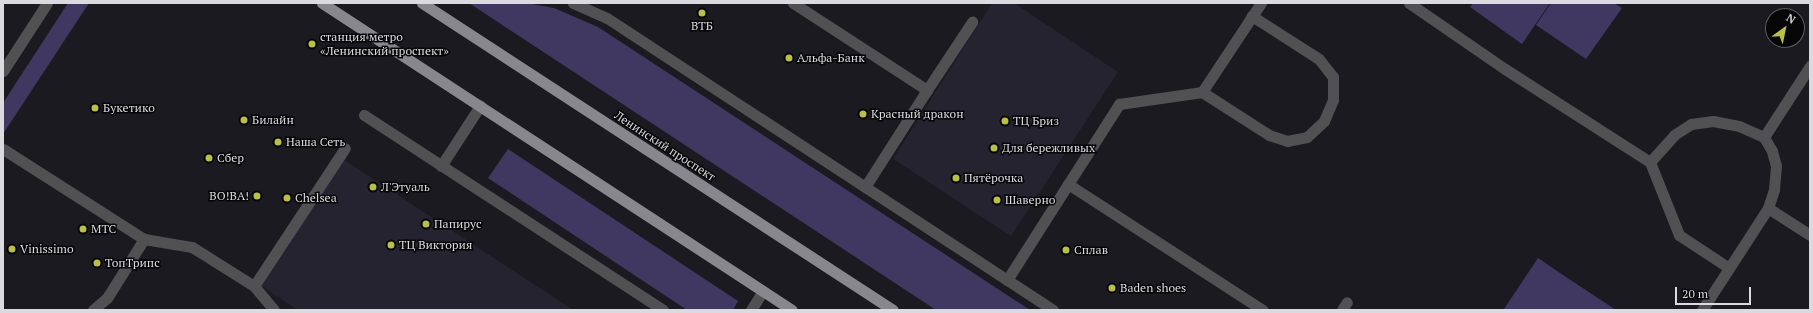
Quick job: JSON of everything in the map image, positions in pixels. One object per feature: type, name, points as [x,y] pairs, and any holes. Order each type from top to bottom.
[{"type":"main road","points":[[322,3],[792,310]]},
{"type":"main road","name":"Ленинский проспект","points":[[422,3],[893,310]]},
{"type":"street","points":[[3,71],[46,3]]},
{"type":"street","points":[[573,3],[607,18],[1053,310]]},
{"type":"street","points":[[793,3],[927,90]]},
{"type":"street","points":[[1202,92],[1261,3]]},
{"type":"street","points":[[1409,3],[1505,69],[1650,162],[1679,235],[1729,268]]},
{"type":"street","points":[[1007,280],[1119,104],[1202,92],[1269,135],[1287,141],[1307,137],[1324,121],[1333,100],[1333,77],[1318,59],[1252,16]]},
{"type":"street","points":[[865,187],[972,22]]},
{"type":"street","points":[[1764,137],[1810,66]]},
{"type":"street","points":[[441,166],[480,106]]},
{"type":"street","points":[[364,115],[663,310]]},
{"type":"street","points":[[1650,162],[1674,135],[1692,124],[1713,121],[1739,126],[1764,137],[1772,150],[1776,166],[1774,189],[1768,208],[1702,310]]},
{"type":"street","points":[[254,286],[345,148]]},
{"type":"street","points":[[3,149],[144,239],[192,247],[254,286],[274,310]]},
{"type":"street","points":[[1068,184],[1263,310]]},
{"type":"street","points":[[1768,208],[1810,235]]},
{"type":"street","points":[[103,310],[107,298],[144,239]]},
{"type":"street","points":[[751,310],[763,291]]},
{"type":"street","points":[[93,310],[107,298]]},
{"type":"shaded area","points":[[68,3],[89,3],[3,134],[3,103]]},
{"type":"shaded area","points":[[469,3],[526,3],[554,8],[598,27],[1030,310],[936,310]]},
{"type":"shaded area","name":"ТЦ Бриз","points":[[992,3],[1014,3],[1118,72],[1011,236],[893,159]]},
{"type":"shaded area","points":[[1473,3],[1550,3],[1522,44],[1470,7]]},
{"type":"shaded area","points":[[1551,3],[1614,3],[1622,8],[1586,59],[1536,25]]},
{"type":"shaded area","points":[[508,149],[738,301],[733,310],[687,310],[488,178]]},
{"type":"shaded area","name":"ТЦ Виктория","points":[[343,159],[573,310],[298,310],[260,285]]},
{"type":"shaded area","points":[[1538,258],[1616,310],[1505,310],[1504,309]]},
{"type":"place","name":"ВТБ","points":[[702,13]]},
{"type":"place","name":"станция метро «Ленинский проспект»","points":[[312,44]]},
{"type":"place","name":"Альфа-Банк","points":[[789,58]]},
{"type":"place","name":"Букетико","points":[[95,108]]},
{"type":"place","name":"Красный дракон","points":[[863,114]]},
{"type":"place","name":"Билайн","points":[[244,120]]},
{"type":"place","name":"ТЦ Бриз","points":[[1005,121]]},
{"type":"place","name":"Наша Сеть","points":[[278,142]]},
{"type":"place","name":"Для бережливых","points":[[994,148]]},
{"type":"place","name":"Сбер","points":[[209,158]]},
{"type":"place","name":"Пятёрочка","points":[[956,178]]},
{"type":"place","name":"Л'Этуаль","points":[[373,187]]},
{"type":"place","name":"ВО!ВА!","points":[[257,196]]},
{"type":"place","name":"Chelsea","points":[[287,198]]},
{"type":"place","name":"Шаверно","points":[[997,200]]},
{"type":"place","name":"Папирус","points":[[426,224]]},
{"type":"place","name":"МТС","points":[[83,229]]},
{"type":"place","name":"ТЦ Виктория","points":[[391,245]]},
{"type":"place","name":"Vinissimo","points":[[12,249]]},
{"type":"place","name":"Сплав","points":[[1066,250]]},
{"type":"place","name":"ТопТрипс","points":[[97,263]]},
{"type":"place","name":"Baden shoes","points":[[1112,288]]}]
